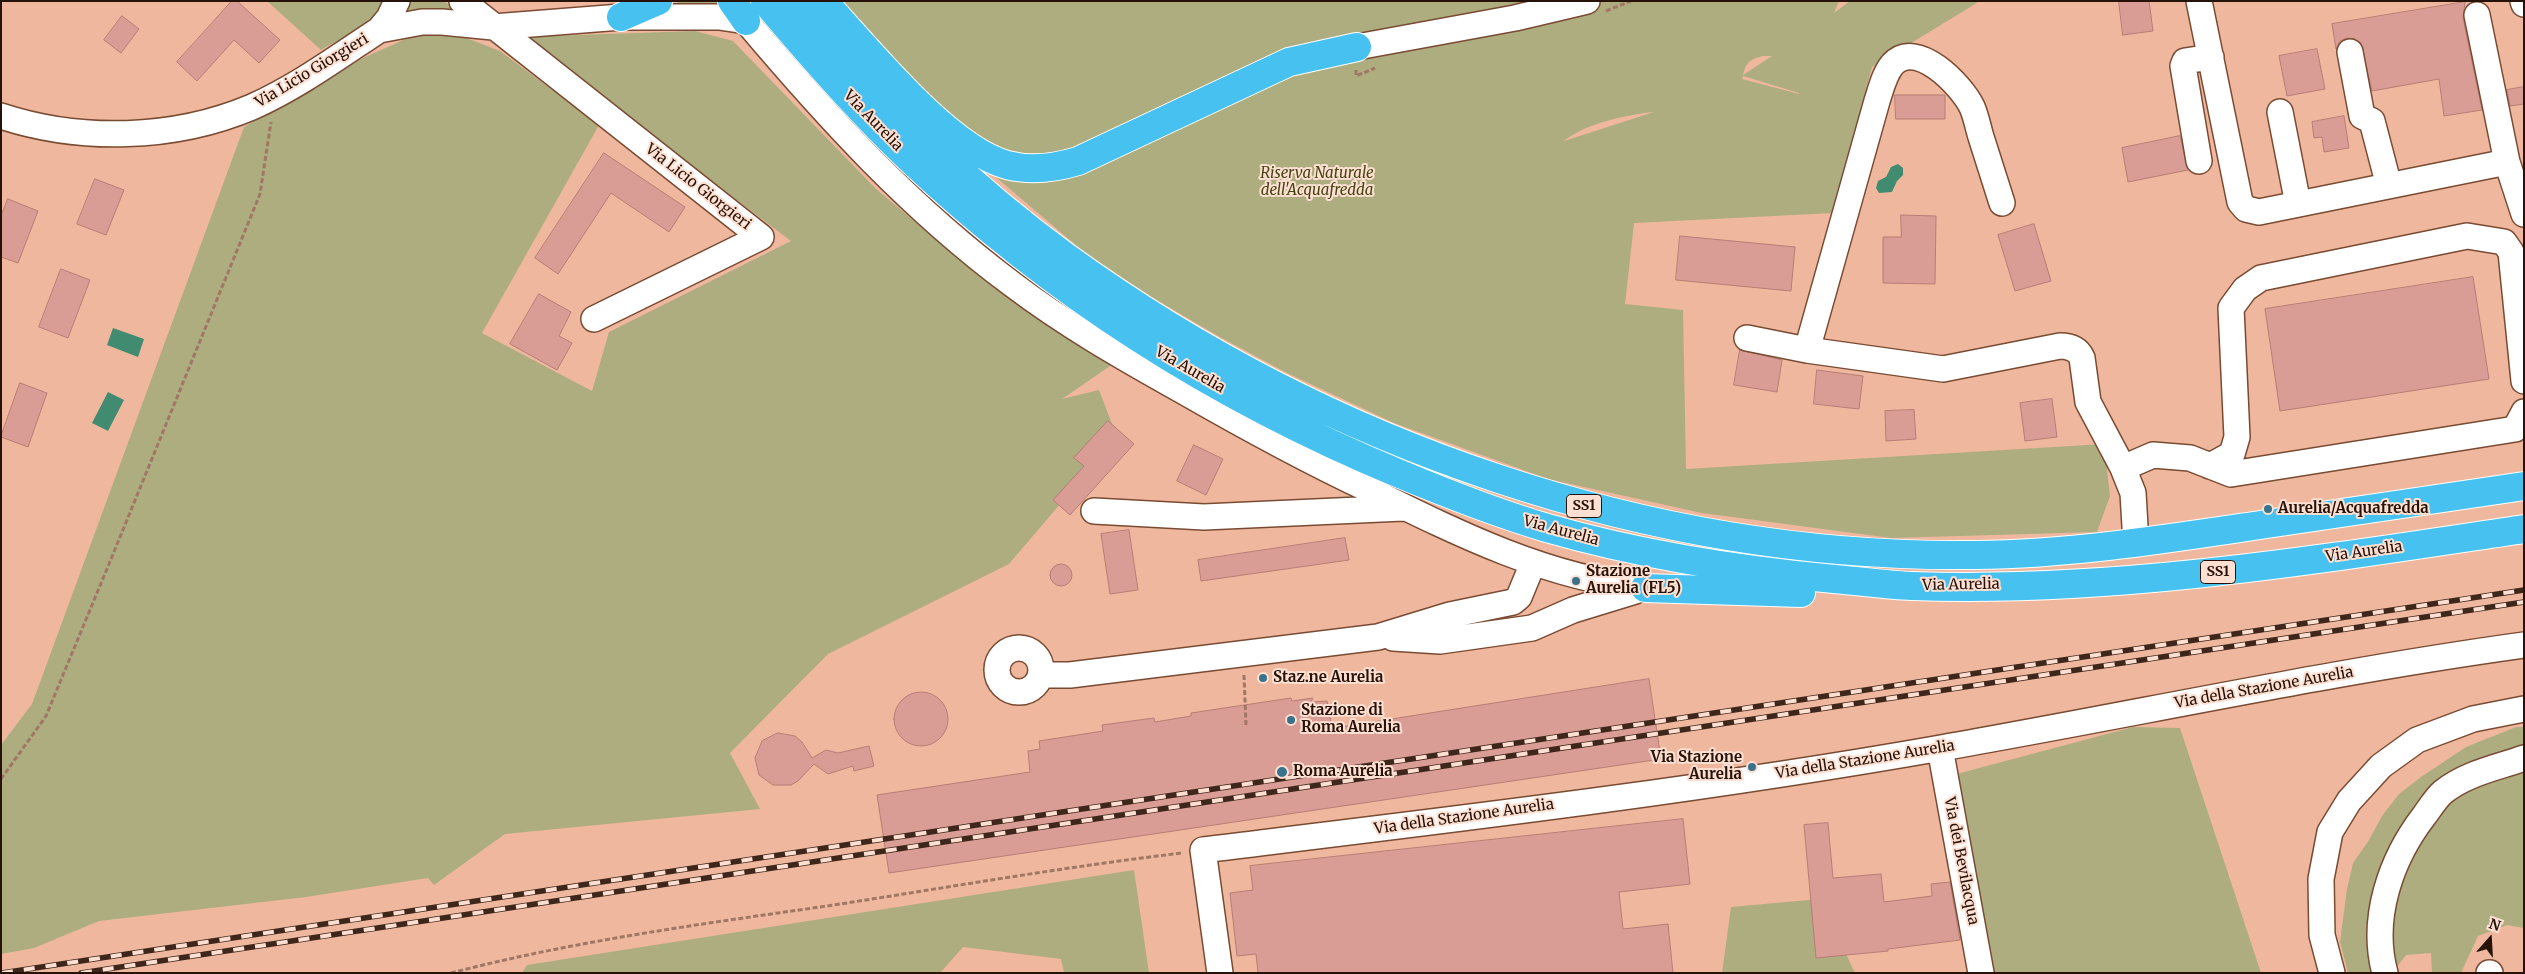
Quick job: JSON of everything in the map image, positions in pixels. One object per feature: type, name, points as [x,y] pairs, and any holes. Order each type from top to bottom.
[{"type":"highway","points":[[621,17],[658,1]]},
{"type":"highway","name":"Via Aurelia","points":[[765,1],[830,77],[922,171],[1014,248],[1125,331],[1218,387],[1282,422],[1479,506],[1574,535],[1629,549],[1720,566],[1776,574],[1910,586],[2048,584],[2177,576],[2358,553],[2524,529]]},
{"type":"highway","name":"Via Aurelia","points":[[797,1],[878,90],[925,137],[1007,210],[1068,259],[1146,311],[1219,355],[1301,397],[1394,438],[1465,466],[1584,506],[1694,529],[1780,543],[1856,550],[1973,555],[2041,552],[2136,543],[2524,486]]},
{"type":"highway","points":[[823,1],[908,93],[950,132],[981,154],[1017,167],[1047,168],[1078,161],[1289,62],[1357,47]]},
{"type":"highway","points":[[1645,588],[1812,593],[1910,586]]},
{"type":"street","name":"Via Licio Giorgieri","points":[[3,119],[73,133],[133,132],[213,120],[252,106],[276,94],[379,30],[389,18],[397,1]]},
{"type":"street","name":"Via Licio Giorgieri","points":[[462,1],[761,236],[594,319]]},
{"type":"street","points":[[1357,47],[1514,18],[1587,1]]},
{"type":"street","points":[[2198,1],[2240,202],[2246,209],[2259,212],[2507,162]]},
{"type":"street","name":"Via Licio Giorgieri","points":[[379,30],[429,22],[493,27],[621,17],[719,17],[739,11]]},
{"type":"street","name":"Via Aurelia","points":[[739,11],[830,118],[884,174],[944,230],[1012,284],[1099,344],[1232,420],[1406,508],[1533,563],[1588,579],[1645,588]]},
{"type":"street","points":[[2477,14],[2507,162],[2524,214]]},
{"type":"street","points":[[2350,52],[2362,116],[2372,121],[2389,186]]},
{"type":"street","points":[[1807,350],[1877,101],[1884,78],[1893,64],[1907,57],[1920,58],[1942,72],[1962,93],[1972,107],[2002,202]]},
{"type":"street","points":[[2199,161],[2183,66],[2185,62],[2211,57]]},
{"type":"street","points":[[2280,112],[2298,204]]},
{"type":"street","points":[[2210,466],[2232,454],[2237,437],[2231,308],[2245,288],[2261,278],[2467,236],[2504,242],[2511,252],[2524,381]]},
{"type":"street","points":[[1747,338],[1807,350],[1943,369],[2060,346],[2074,348],[2080,353],[2082,358],[2088,402],[2124,468],[2133,493],[2136,543]]},
{"type":"street","points":[[2124,468],[2153,455],[2190,458],[2231,474],[2515,429],[2524,412]]},
{"type":"street","points":[[1094,511],[1204,518],[1406,508]]},
{"type":"street","points":[[1042,675],[1070,675],[1378,637],[1450,616],[1513,602],[1519,597],[1533,563]]},
{"type":"street","points":[[1378,637],[1440,641],[1532,628],[1573,610],[1645,588]]},
{"type":"street","name":"Via della Stazione Aurelia","points":[[1203,850],[1744,779],[1940,748],[2391,665],[2524,645]]},
{"type":"street","points":[[2332,973],[2322,935],[2321,879],[2330,832],[2349,801],[2381,766],[2417,740],[2473,719],[2524,709]]},
{"type":"street","name":"Via dei Bevilacqua","points":[[1940,748],[1982,973]]},
{"type":"street","points":[[2385,973],[2381,938],[2383,899],[2402,847],[2442,792],[2473,773],[2524,758]]},
{"type":"street","points":[[1203,850],[1220,973]]},
{"type":"path","points":[[1,779],[46,716],[260,194],[276,94]]},
{"type":"path","points":[[1244,653],[1246,725]]},
{"type":"path","points":[[451,973],[497,961],[612,938],[1097,863],[1203,850]]},
{"type":"green space","points":[[267,1],[382,1],[364,25],[321,50]]},
{"type":"green space","points":[[408,1],[444,1],[459,14],[405,12]]},
{"type":"green space","points":[[679,1],[723,1],[730,11],[671,8]]},
{"type":"green space","name":"Riserva Naturale dell'Acquafredda","points":[[836,1],[1839,1],[1834,13],[1850,1],[1980,1],[1872,67],[1833,213],[1634,223],[1625,304],[1683,310],[1686,469],[2104,444],[2110,496],[2097,532],[1891,538],[1702,513],[1548,479],[1394,423],[1285,372],[1153,298],[1085,253],[997,178],[956,127]],"holes":[[[1763,56],[1772,56],[1743,75],[1749,62]],[[1743,76],[1799,94],[1742,79]],[[1654,112],[1564,141],[1583,129],[1607,121]]]},
{"type":"green space","points":[[695,31],[733,41],[875,188],[957,257],[1113,364],[1062,399],[1099,390],[1117,437],[1009,564],[828,654],[730,753],[760,809],[505,834],[434,885],[428,878],[306,897],[99,921],[34,948],[1,954],[1,745],[32,704],[244,127],[363,58],[417,34],[456,34],[500,51],[599,125],[482,333],[592,391],[609,332],[791,241],[521,37]]},
{"type":"green space","points":[[2133,727],[2180,728],[2261,973],[1993,973],[1953,775]]},
{"type":"green space","points":[[2516,727],[2524,727],[2524,928],[2507,925],[2478,936],[2461,973],[2432,973],[2431,953],[2406,955],[2392,973],[2348,973],[2340,942],[2347,889],[2353,863],[2369,840],[2382,816],[2399,794],[2466,747]]},
{"type":"green space","points":[[1134,870],[1149,973],[1064,973],[1061,959],[963,947],[940,973],[522,973],[527,965]]},
{"type":"green space","points":[[1820,899],[1855,973],[1722,973],[1731,907]]},
{"type":"shaded area","points":[[1898,164],[1903,168],[1903,175],[1897,181],[1892,192],[1879,193],[1876,188],[1878,181],[1886,177],[1891,167]]},
{"type":"shaded area","points":[[113,328],[144,339],[138,357],[107,345]]},
{"type":"shaded area","points":[[108,392],[124,400],[108,431],[92,423]]},
{"type":"building","points":[[232,1],[237,1],[280,40],[259,63],[234,40],[197,81],[177,62]]},
{"type":"building","points":[[2119,1],[2149,1],[2153,31],[2123,35]]},
{"type":"building","points":[[2465,2],[2463,18],[2482,110],[2444,116],[2439,79],[2372,91],[2361,43],[2355,39],[2347,38],[2340,41],[2336,49],[2332,24]]},
{"type":"building","points":[[122,16],[139,29],[121,53],[104,40]]},
{"type":"building","points":[[2317,49],[2325,89],[2287,96],[2279,56]]},
{"type":"building","points":[[2524,87],[2524,104],[2510,106],[2507,90]]},
{"type":"building","points":[[1895,95],[1945,95],[1945,119],[1896,119]]},
{"type":"building","points":[[2344,116],[2349,148],[2324,152],[2322,137],[2314,138],[2312,122]]},
{"type":"building","points":[[2180,136],[2188,170],[2128,182],[2122,148]]},
{"type":"building","points":[[604,153],[685,207],[669,232],[611,193],[558,274],[535,258]]},
{"type":"building","points":[[95,179],[124,190],[106,235],[77,224]]},
{"type":"building","points":[[8,199],[38,211],[18,263],[1,257],[1,216]]},
{"type":"building","points":[[1901,215],[1936,216],[1935,284],[1883,283],[1883,237],[1901,237]]},
{"type":"building","points":[[2034,224],[2051,281],[2015,291],[1998,235]]},
{"type":"building","points":[[1680,236],[1795,247],[1791,291],[1676,280]]},
{"type":"building","points":[[61,269],[90,280],[68,338],[39,327]]},
{"type":"building","points":[[2473,277],[2489,379],[2280,411],[2265,309]]},
{"type":"building","points":[[539,294],[571,312],[559,336],[572,343],[557,370],[510,344]]},
{"type":"building","points":[[1740,350],[1782,360],[1777,392],[1734,385]]},
{"type":"building","points":[[1817,370],[1863,376],[1859,409],[1814,404]]},
{"type":"building","points":[[20,383],[47,393],[28,447],[1,437]]},
{"type":"building","points":[[2052,399],[2057,437],[2025,441],[2020,403]]},
{"type":"building","points":[[1914,410],[1916,439],[1886,441],[1885,411]]},
{"type":"building","points":[[1108,421],[1134,444],[1070,515],[1053,500],[1084,466],[1074,458]]},
{"type":"building","points":[[1194,445],[1223,459],[1206,495],[1177,481]]},
{"type":"building","points":[[1129,530],[1138,590],[1110,594],[1101,534]]},
{"type":"building","points":[[1345,538],[1349,560],[1201,581],[1198,560]]},
{"type":"building","points":[[1061,564],[1069,567],[1072,575],[1069,583],[1061,586],[1053,583],[1050,575],[1053,567]]},
{"type":"building","points":[[1649,679],[1661,759],[889,873],[877,795],[1030,772],[1028,751],[1040,749],[1039,741],[1103,731],[1102,725],[1154,718],[1155,722],[1191,716],[1191,713],[1291,698],[1292,701],[1313,698],[1311,702],[1327,701],[1332,728]]},
{"type":"building","points":[[916,692],[926,692],[936,696],[944,704],[948,719],[944,734],[936,742],[926,746],[916,746],[906,742],[898,734],[894,724],[894,714],[898,704],[906,696]]},
{"type":"building","points":[[778,733],[795,736],[802,742],[812,758],[826,750],[838,753],[869,746],[874,766],[854,771],[853,766],[828,774],[814,764],[798,781],[791,785],[773,785],[759,775],[755,758],[762,741]]},
{"type":"building","points":[[1683,819],[1690,884],[1619,892],[1623,929],[1668,924],[1673,973],[1258,973],[1256,954],[1237,956],[1230,893],[1253,890],[1250,866]]},
{"type":"building","points":[[1828,823],[1833,878],[1881,874],[1884,902],[1932,896],[1931,884],[1950,882],[1960,940],[1888,949],[1888,951],[1816,958],[1804,825]]},
{"type":"railway","points":[[2,973],[2524,590]]},
{"type":"railway","points":[[81,973],[2524,602]]},
{"type":"place","name":"Aurelia/Acquafredda","points":[[2268,509]]},
{"type":"place","name":"Stazione Aurelia (FL5)","points":[[1576,581]]},
{"type":"place","name":"Staz.ne Aurelia","points":[[1263,678]]},
{"type":"place","name":"Stazione di Roma Aurelia","points":[[1291,720]]},
{"type":"place","name":"Via Stazione Aurelia","points":[[1752,767]]},
{"type":"place","name":"Roma Aurelia","points":[[1282,772]]}]
